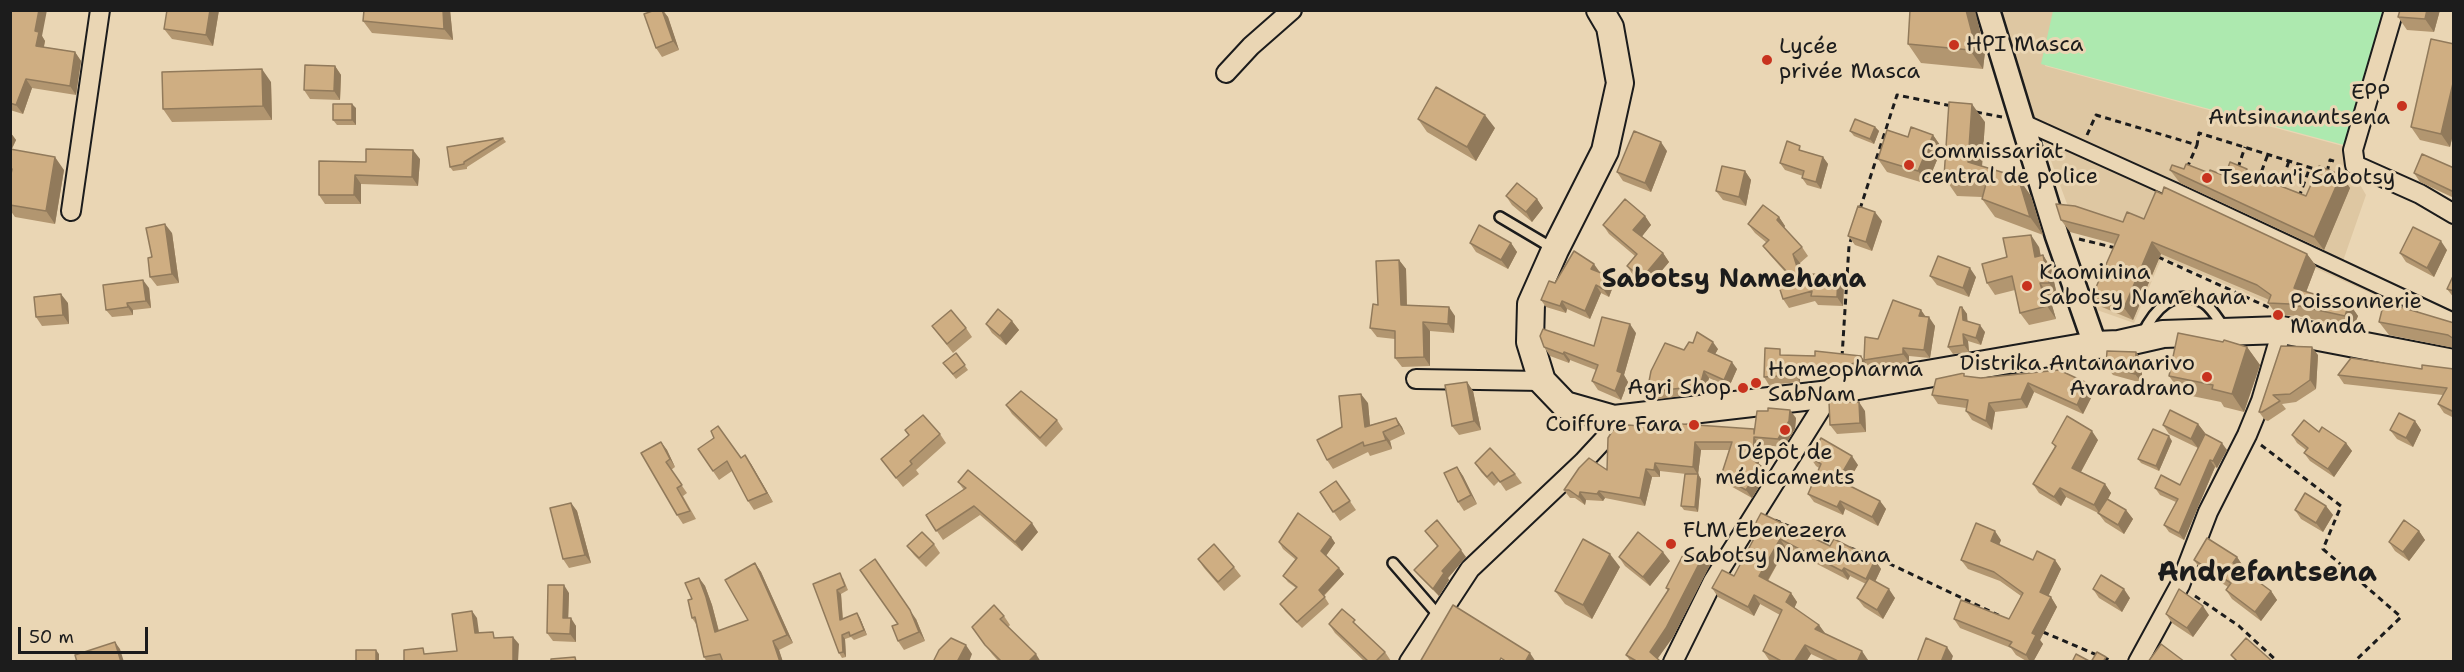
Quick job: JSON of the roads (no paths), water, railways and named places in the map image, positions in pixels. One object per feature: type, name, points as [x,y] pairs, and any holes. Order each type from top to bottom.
[{"type":"main road","points":[[1600,10],[1610,27],[1620,83],[1605,151],[1555,250],[1531,304],[1530,342],[1542,381],[1565,405],[1614,419],[1833,392],[2095,345],[2119,344],[2163,334],[2226,331],[2274,331],[2454,363]]},
{"type":"street","points":[[71,211],[100,10]]},
{"type":"street","points":[[1226,73],[1251,46],[1292,10]]},
{"type":"street","points":[[1988,10],[2057,236],[2095,345]]},
{"type":"street","points":[[2394,10],[2354,150],[2355,165],[2420,194],[2454,214]]},
{"type":"street","points":[[2021,121],[2176,190],[2454,321]]},
{"type":"street","points":[[2138,662],[2180,585],[2208,512],[2247,435],[2261,401],[2274,331]]},
{"type":"street","points":[[1416,380],[1542,381]]},
{"type":"street","points":[[1673,662],[1713,581],[1833,392]]},
{"type":"street","points":[[1409,662],[1470,569],[1583,462],[1608,435],[1614,419]]},
{"type":"lane","points":[[1500,216],[1555,250]]},
{"type":"lane","points":[[2140,339],[2151,315],[2172,299],[2189,297],[2206,304],[2226,331]]},
{"type":"lane","points":[[1393,563],[1439,616]]},
{"type":"place","name":"HPI Masca","points":[[1954,45]]},
{"type":"place","name":"Lycée privée Masca","points":[[1767,60]]},
{"type":"place","name":"EPP Antsinanantsena","points":[[2402,106]]},
{"type":"place","name":"Commissariat central de police","points":[[1909,165]]},
{"type":"place","name":"Tsenan'i Sabotsy","points":[[2207,178]]},
{"type":"place","name":"Kaominina Sabotsy Namehana","points":[[2027,286]]},
{"type":"place","name":"Poissonnerie Manda","points":[[2278,315]]},
{"type":"place","name":"Distrika Antananarivo Avaradrano","points":[[2207,377]]},
{"type":"place","name":"Homeopharma SabNam","points":[[1756,383]]},
{"type":"place","name":"Agri Shop","points":[[1743,388]]},
{"type":"place","name":"Coiffure Fara","points":[[1694,425]]},
{"type":"place","name":"Dépôt de médicaments","points":[[1785,430]]},
{"type":"place","name":"FLM Ebenezera Sabotsy Namehana","points":[[1671,544]]},
{"type":"district","name":"Sabotsy Namehana","points":[[1734,280]]},
{"type":"district","name":"Andrefantsena","points":[[2267,574]]}]
